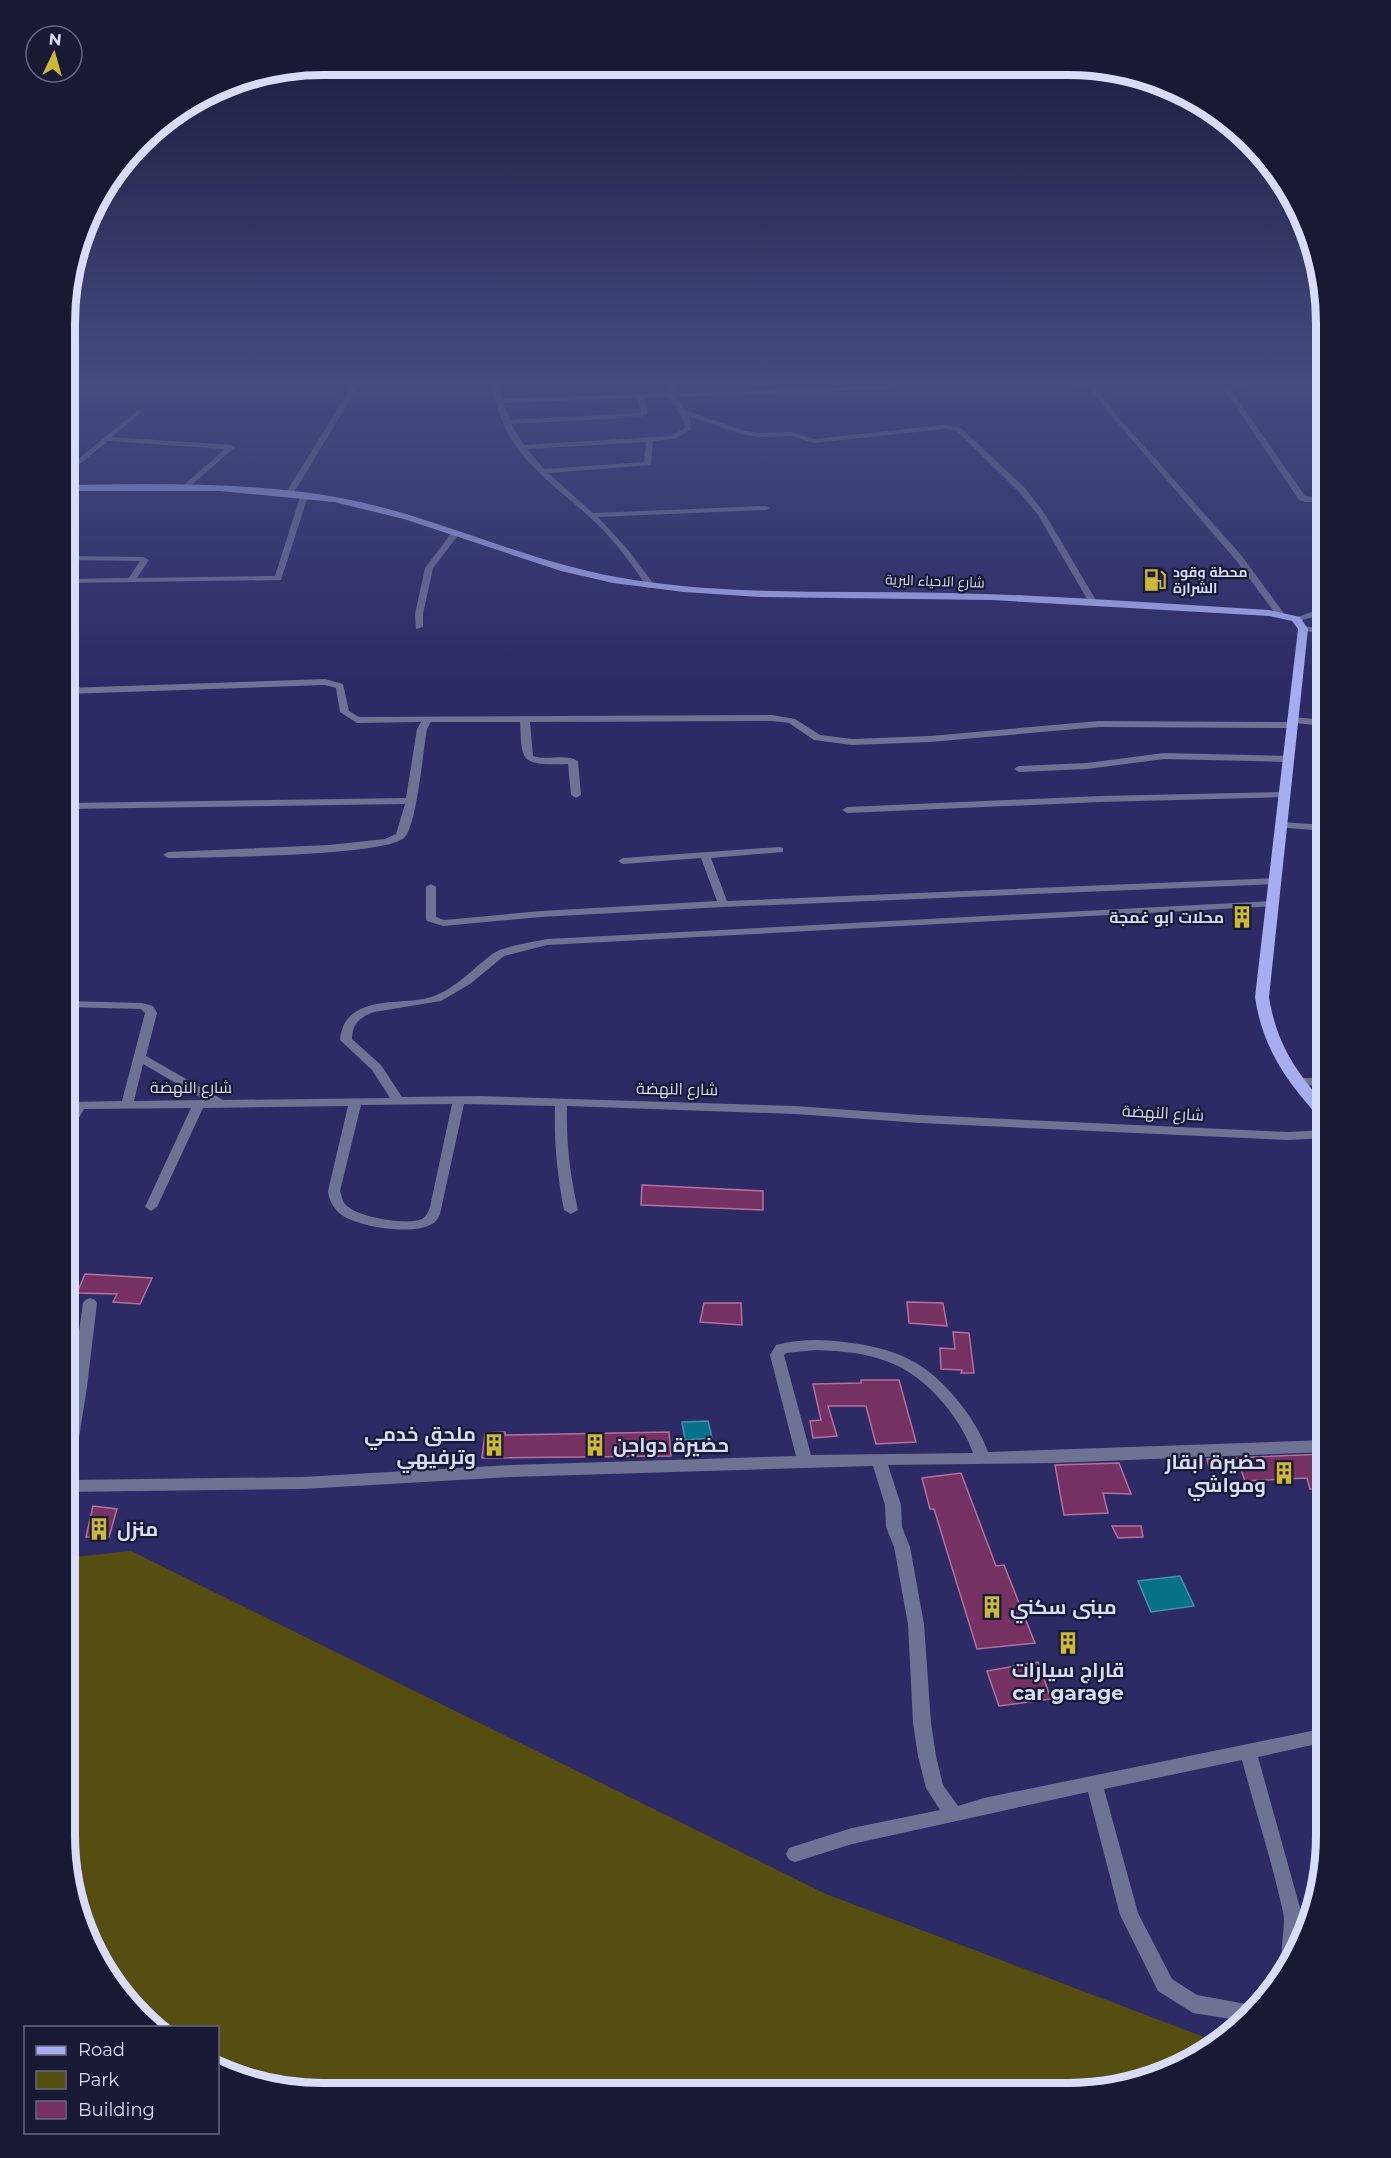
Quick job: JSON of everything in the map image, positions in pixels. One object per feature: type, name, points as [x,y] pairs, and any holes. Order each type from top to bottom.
[{"type":"main road","name":"شارع الاحياء البرية","points":[[75,488],[187,487],[289,494],[366,506],[456,533],[565,570],[651,586],[732,591],[1093,602],[1280,614],[1296,619]]},
{"type":"main road","points":[[1296,619],[1303,629],[1264,980],[1264,1012],[1271,1041],[1297,1082],[1316,1103]]},
{"type":"street","points":[[187,487],[194,481]]},
{"type":"street","points":[[289,494],[297,481]]},
{"type":"street","points":[[550,481],[590,515],[627,552],[651,586]]},
{"type":"street","points":[[1010,481],[1041,514],[1093,602]]},
{"type":"street","points":[[1171,481],[1238,556],[1280,614]]},
{"type":"street","points":[[1290,481],[1302,498],[1316,501]]},
{"type":"street","points":[[75,580],[278,578],[303,496]]},
{"type":"street","points":[[590,515],[766,508]]},
{"type":"street","points":[[419,627],[419,614],[429,568],[456,533]]},
{"type":"street","points":[[75,558],[143,558],[145,560],[131,580]]},
{"type":"street","points":[[1296,619],[1316,613]]},
{"type":"street","points":[[1303,629],[1316,630]]},
{"type":"street","points":[[75,691],[326,682],[334,683],[342,689],[345,712],[351,718],[370,721],[772,718],[792,721],[817,738],[852,742],[930,739],[1100,724],[1316,723]]},
{"type":"street","points":[[168,855],[321,849],[388,842],[401,835],[411,801],[422,729],[427,721]]},
{"type":"street","points":[[525,721],[530,758],[539,761],[573,761],[576,795]]},
{"type":"street","points":[[1019,769],[1088,766],[1164,756],[1288,759]]},
{"type":"street","points":[[847,810],[1110,799],[1283,795]]},
{"type":"street","points":[[75,806],[411,801]]},
{"type":"street","points":[[1280,825],[1316,827]]},
{"type":"street","points":[[623,861],[779,850]]},
{"type":"street","points":[[705,855],[723,904]]},
{"type":"street","points":[[431,887],[432,919],[443,923],[541,914],[723,904],[1275,881]]},
{"type":"street","points":[[398,1102],[383,1073],[370,1057],[346,1040],[350,1022],[362,1012],[372,1009],[437,999],[466,982],[500,954],[536,945],[571,941],[1273,904]]},
{"type":"street","points":[[75,1004],[150,1008],[151,1013],[127,1104]]},
{"type":"street","points":[[140,1057],[220,1104]]},
{"type":"street","points":[[1297,1082],[1316,1082]]},
{"type":"street","points":[[355,1103],[334,1191],[336,1202],[346,1213],[364,1219],[383,1223],[424,1224],[430,1220],[436,1207],[459,1101]]},
{"type":"street","name":"شارع النهضة","points":[[75,1106],[459,1101],[561,1102],[743,1107],[920,1119],[1288,1136],[1316,1135]]},
{"type":"street","points":[[561,1102],[560,1135],[564,1179],[571,1210]]},
{"type":"street","points":[[151,1207],[199,1104]]},
{"type":"street","points":[[75,1115],[80,1106]]},
{"type":"street","points":[[75,1417],[90,1303]]},
{"type":"street","points":[[805,1461],[777,1355],[781,1348],[791,1346],[844,1346],[873,1352],[918,1369],[929,1377],[974,1434],[983,1459]]},
{"type":"street","points":[[75,1486],[303,1483],[511,1471],[805,1461],[983,1459],[1316,1446]]},
{"type":"street","points":[[879,1461],[893,1505],[894,1527],[902,1547],[916,1624],[922,1723],[927,1756],[935,1788],[954,1815]]},
{"type":"street","points":[[795,1854],[852,1836],[1316,1737]]},
{"type":"street","points":[[1248,1751],[1293,1915],[1290,1944]]},
{"type":"street","points":[[1094,1784],[1129,1915],[1165,1984],[1193,2004],[1241,2012]]},
{"type":"green space","points":[[131,1551],[826,1894],[1209,2039],[1192,2050],[1148,2070],[1100,2081],[1068,2083],[323,2083],[291,2081],[259,2075],[228,2064],[219,2060],[219,2026],[165,2026],[126,1986],[101,1945],[83,1899],[77,1867],[75,1835],[75,1557]]},
{"type":"water","points":[[708,1421],[712,1438],[685,1440],[682,1422]]},
{"type":"water","points":[[1180,1576],[1194,1606],[1151,1612],[1138,1581]]},
{"type":"building","points":[[642,1185],[763,1191],[763,1210],[641,1205]]},
{"type":"building","points":[[85,1274],[152,1278],[140,1304],[113,1302],[117,1294],[77,1293]]},
{"type":"building","points":[[907,1302],[943,1303],[947,1326],[909,1323]]},
{"type":"building","points":[[704,1303],[741,1303],[742,1325],[700,1322]]},
{"type":"building","points":[[953,1332],[969,1333],[974,1373],[941,1369],[940,1348],[955,1349]]},
{"type":"building","points":[[861,1380],[899,1380],[916,1442],[876,1444],[866,1406],[828,1406],[837,1436],[813,1438],[810,1421],[821,1420],[813,1384],[861,1383]]},
{"type":"building","name":"حضيرة دواجن","points":[[505,1432],[505,1435],[669,1432],[671,1456],[482,1458],[485,1433]]},
{"type":"building","name":"حضيرة ابقار ومواشي","points":[[1316,1454],[1316,1489],[1310,1489],[1307,1478],[1245,1481],[1240,1467],[1209,1467],[1207,1459]]},
{"type":"building","points":[[1119,1463],[1131,1494],[1103,1493],[1108,1513],[1064,1515],[1055,1465]]},
{"type":"building","points":[[961,1473],[996,1566],[1004,1565],[1035,1643],[977,1649],[934,1509],[930,1509],[922,1478]]},
{"type":"building","name":"منزل","points":[[93,1506],[117,1509],[109,1537],[86,1537]]},
{"type":"building","points":[[1112,1526],[1141,1526],[1143,1537],[1118,1538]]},
{"type":"building","name":"مبنى سكني","points":[[1038,1662],[1051,1699],[999,1706],[987,1671]]},
{"type":"place","name":"محطة وقود الشرارة","points":[[1155,580]]},
{"type":"place","name":"محلات ابو غمجة","points":[[1242,917]]},
{"type":"place","name":"ملحق خدمي وترفيهي","points":[[494,1445]]},
{"type":"place","name":"حضيرة دواجن","points":[[595,1445]]},
{"type":"place","name":"حضيرة ابقار ومواشي","points":[[1284,1473]]},
{"type":"place","name":"منزل","points":[[99,1529]]},
{"type":"place","name":"مبنى سكني","points":[[992,1607]]},
{"type":"place","name":"قاراج سيارات car garage","points":[[1068,1643]]}]
